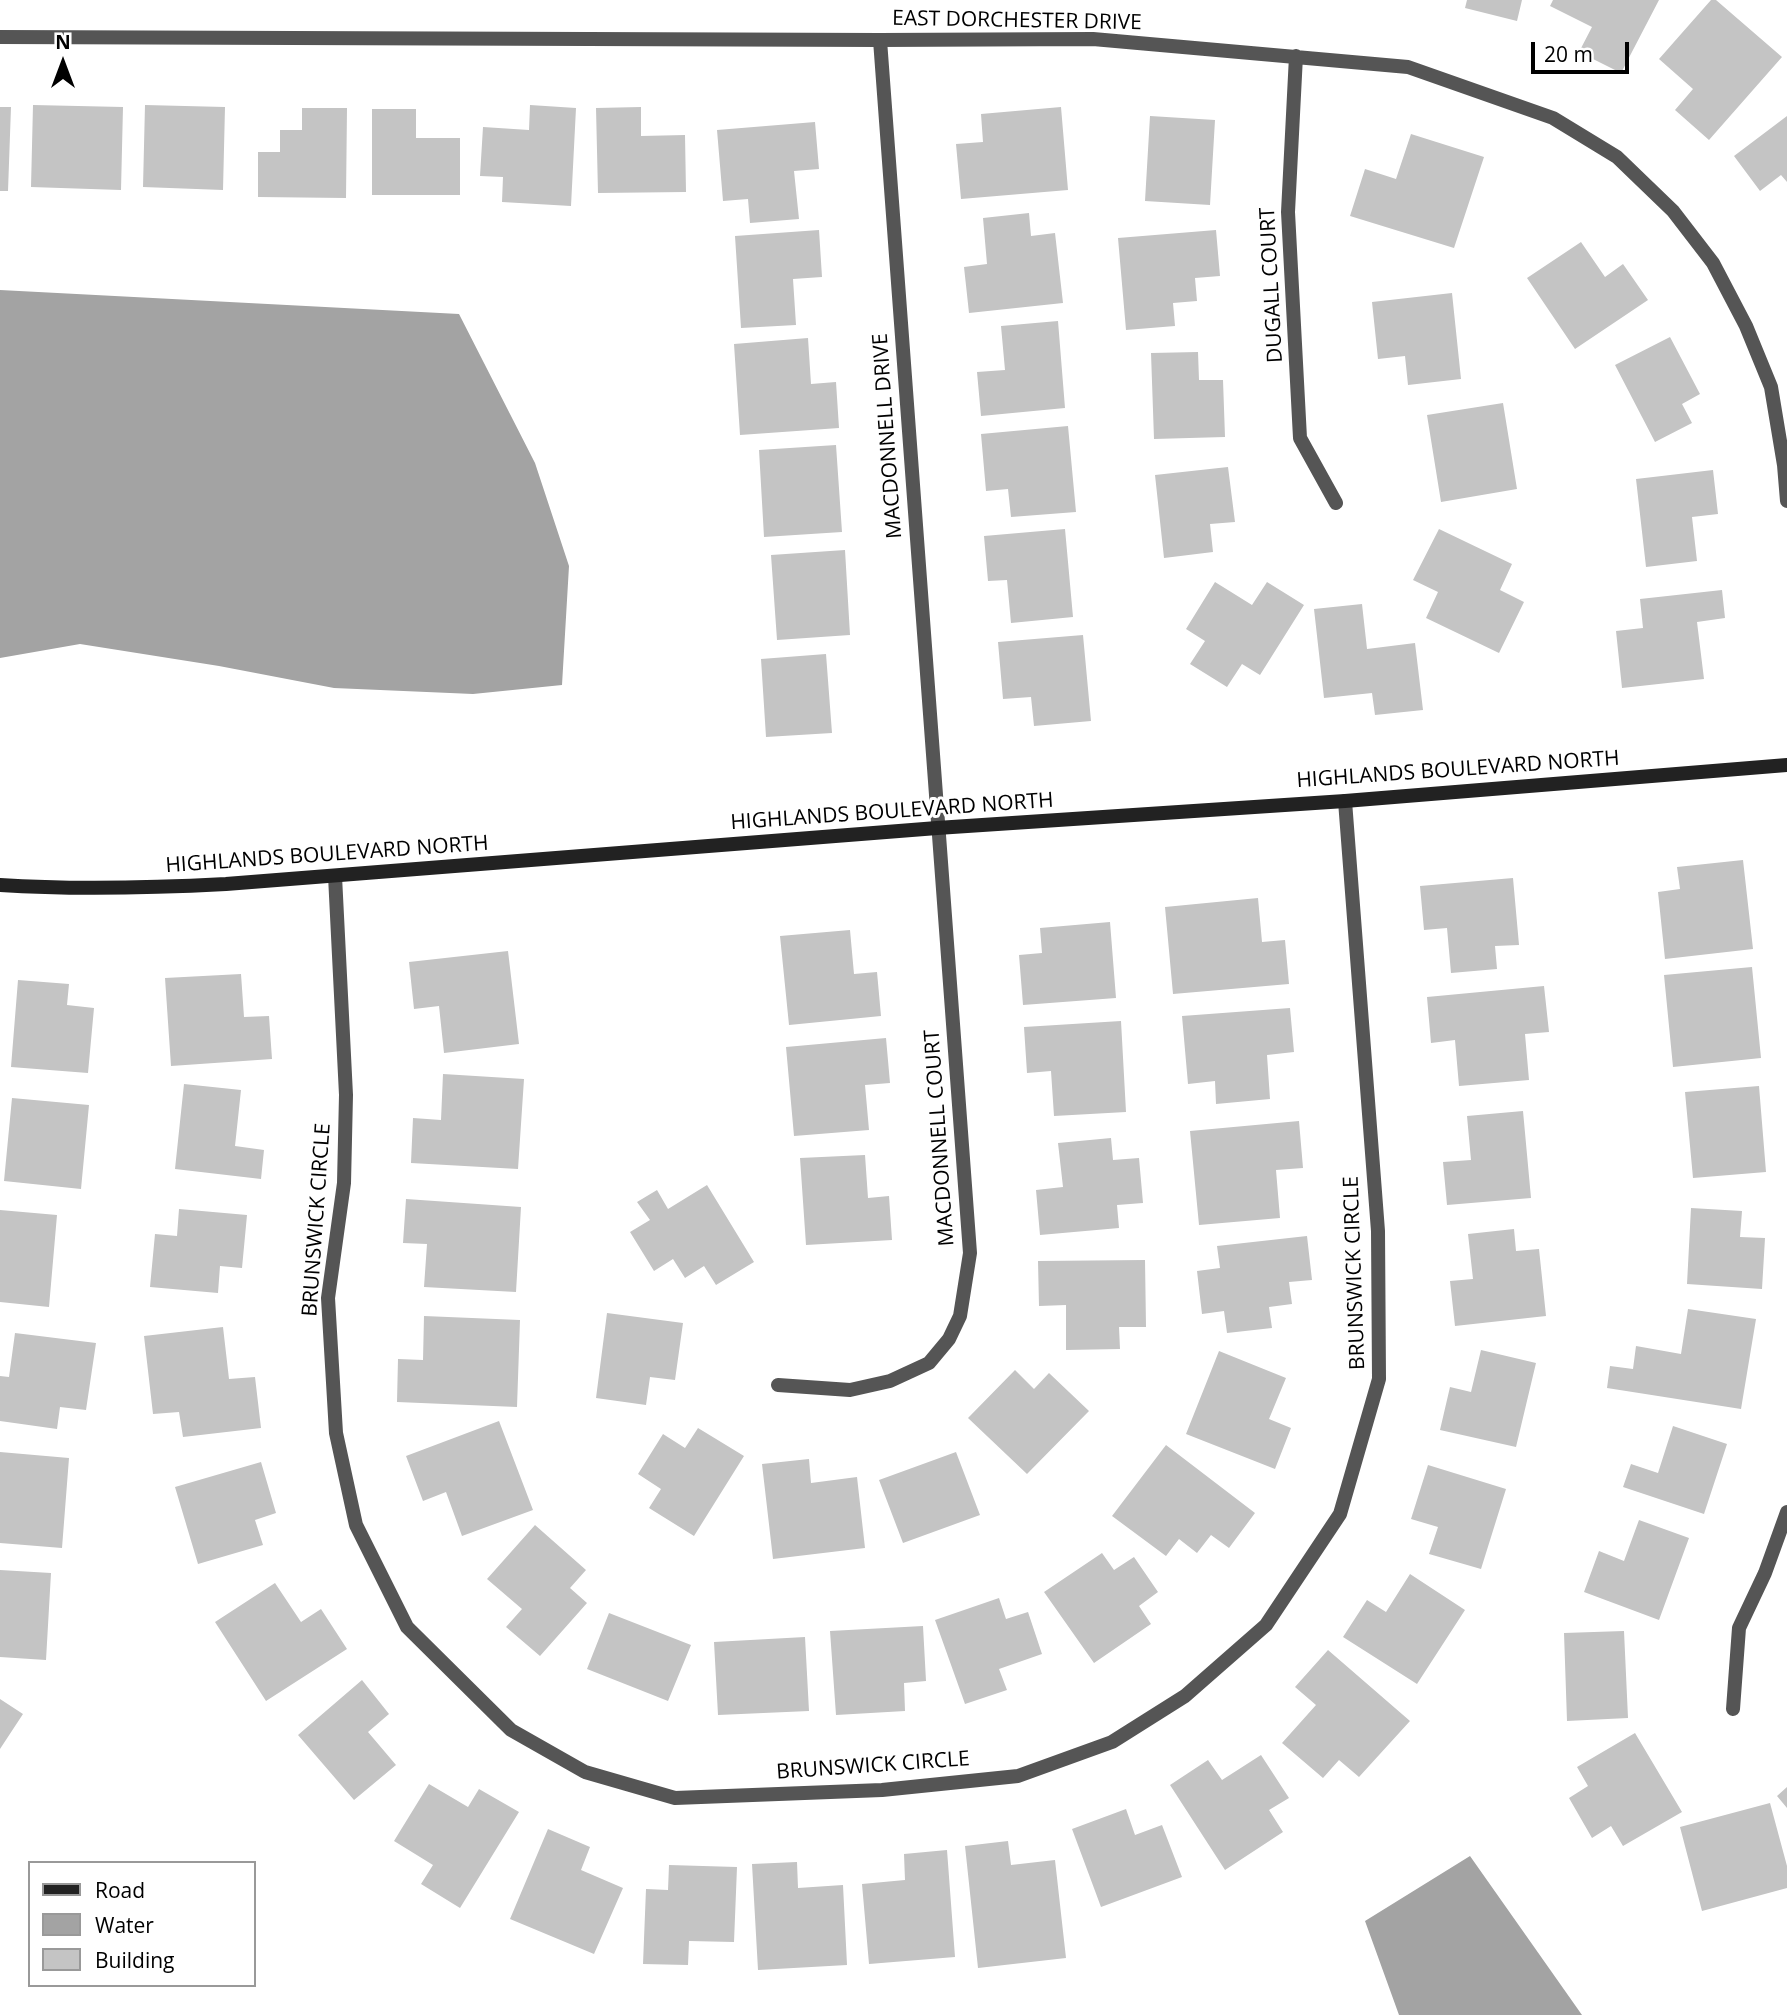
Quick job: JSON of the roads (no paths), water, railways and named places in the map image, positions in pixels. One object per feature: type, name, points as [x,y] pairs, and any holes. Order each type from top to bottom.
[{"type":"street","name":"EAST DORCHESTER DRIVE","points":[[0,37],[1093,39],[1408,66],[1553,118],[1618,157],[1673,211],[1713,263],[1746,326],[1771,387],[1787,501]]},
{"type":"street","name":"MACDONNELL DRIVE","points":[[880,40],[937,828]]},
{"type":"street","name":"DUGALL COURT","points":[[1296,56],[1288,212],[1300,438],[1336,503]]},
{"type":"street","name":"HIGHLANDS BOULEVARD NORTH","points":[[0,885],[152,888],[335,876],[937,828],[1345,801],[1787,765]]},
{"type":"street","name":"BRUNSWICK CIRCLE","points":[[335,876],[346,1095],[344,1182],[328,1298],[336,1433],[356,1525],[407,1627],[511,1730],[584,1772],[675,1798],[882,1790],[1018,1776],[1112,1742],[1185,1696],[1266,1625],[1340,1514],[1379,1379],[1378,1231],[1345,801]]},
{"type":"street","name":"MACDONNELL COURT","points":[[778,1385],[850,1390],[890,1381],[929,1363],[949,1339],[960,1316],[970,1253],[937,828]]},
{"type":"street","points":[[1733,1709],[1739,1629],[1765,1573],[1787,1512]]},
{"type":"water","points":[[0,290],[459,314],[535,463],[569,566],[562,685],[473,694],[334,688],[80,644],[0,658]]},
{"type":"water","points":[[1470,1856],[1582,2015],[1399,2015],[1365,1921]]}]
